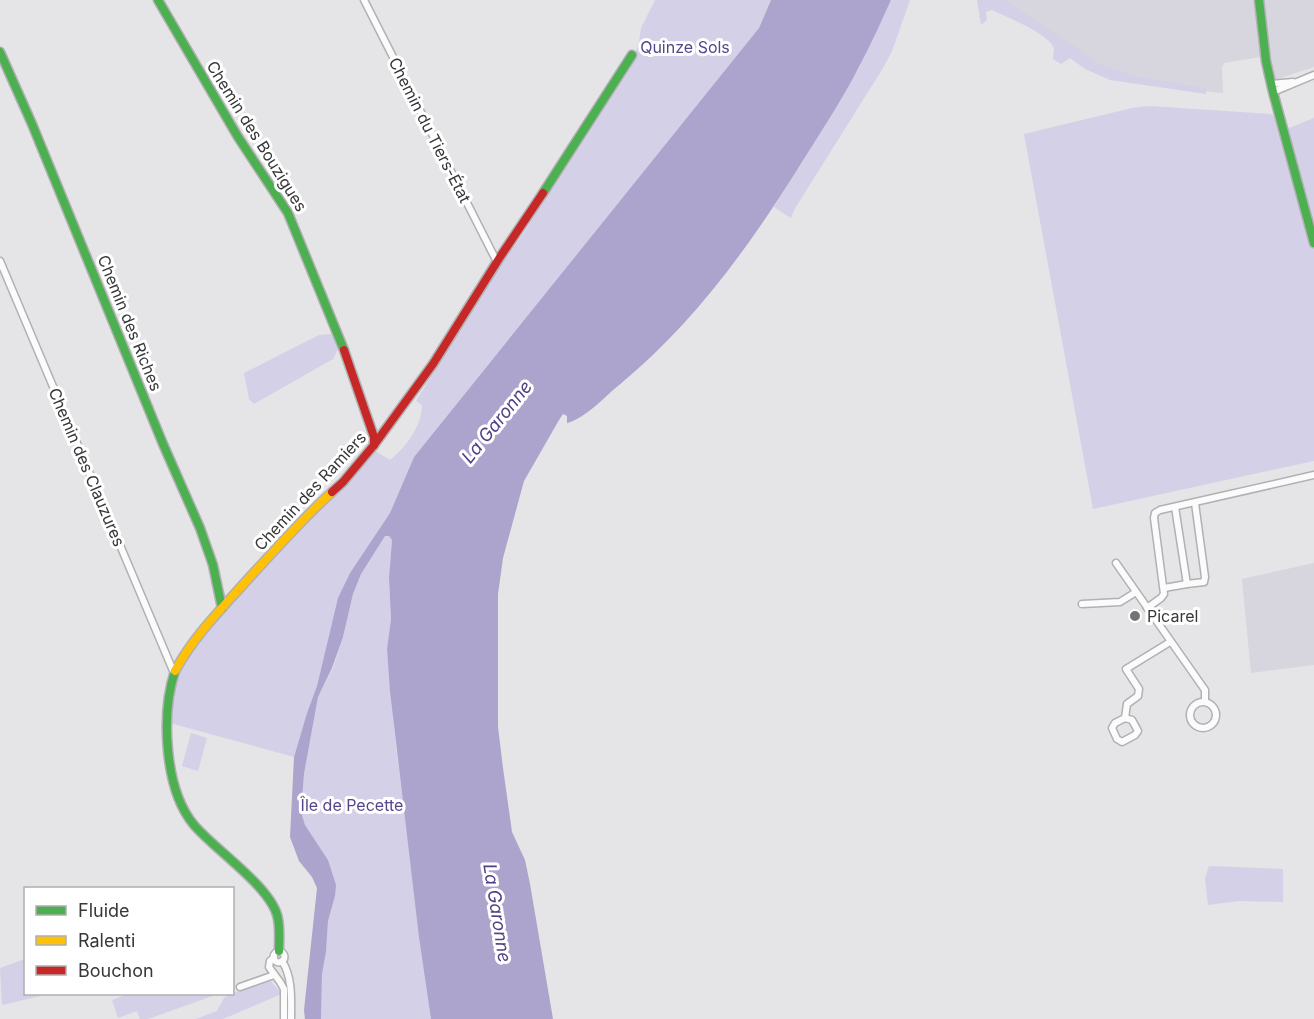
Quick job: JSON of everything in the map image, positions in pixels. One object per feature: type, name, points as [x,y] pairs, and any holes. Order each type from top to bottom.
[{"type":"street","name":"Chemin des Bouzigues","points":[[158,0],[223,112],[288,213],[337,329],[374,445]]},
{"type":"street","name":"Chemin du Tiers-État","points":[[364,0],[496,260]]},
{"type":"street","points":[[1259,0],[1272,88],[1314,243]]},
{"type":"street","name":"Chemin des Riches","points":[[0,52],[200,528],[213,565],[222,608]]},
{"type":"street","name":"Chemin des Ramiers","points":[[277,955],[278,918],[270,899],[193,824],[175,790],[167,728],[174,673],[181,660],[222,608],[308,514],[343,482],[374,445],[433,364],[490,275],[496,260],[515,237],[632,55]]},
{"type":"street","points":[[1272,88],[1314,75]]},
{"type":"street","name":"Chemin des Clauzures","points":[[0,261],[174,673]]},
{"type":"street","points":[[370,428],[378,432],[384,431]]},
{"type":"street","points":[[1146,609],[1161,598],[1164,588],[1155,513],[1314,475]]},
{"type":"street","points":[[1164,588],[1204,582],[1195,503]]},
{"type":"street","points":[[1175,507],[1187,584]]},
{"type":"street","points":[[1116,564],[1205,690],[1205,701]]},
{"type":"street","points":[[1082,604],[1120,602],[1136,592]]},
{"type":"street","points":[[1125,718],[1127,704],[1138,696],[1139,689],[1126,669],[1170,642]]},
{"type":"street","points":[[1205,701],[1216,711],[1216,719],[1204,728],[1197,727],[1191,722],[1189,714],[1191,707],[1197,702],[1205,701]]},
{"type":"street","points":[[284,1019],[284,989],[269,967],[270,961],[277,955],[284,955],[282,961],[288,971],[291,1019]]},
{"type":"street","points":[[240,987],[274,975]]},
{"type":"shaded area","points":[[981,0],[1314,0],[1314,67],[1265,83],[1260,57],[1224,63],[1222,68],[1223,93],[1189,90],[1100,74],[1021,17]]},
{"type":"shaded area","points":[[1314,563],[1314,665],[1251,673],[1242,579]]},
{"type":"green space","name":"Quinze Sols","points":[[655,0],[771,0],[759,28],[414,457],[390,513],[350,573],[333,620],[317,686],[294,757],[170,723],[178,674],[184,661],[225,610],[289,538],[346,484],[374,450],[390,460],[412,436],[419,421],[422,405],[416,401],[496,270],[524,233],[576,145],[633,60],[641,28]]},
{"type":"green space","points":[[891,0],[910,0],[892,51],[791,218],[774,207],[860,66]]},
{"type":"green space","points":[[977,0],[1005,0],[1101,65],[1137,77],[1206,88],[1206,94],[1110,80],[1085,69],[1070,58],[1061,64],[1053,59],[1054,49],[1051,43],[1017,21],[992,10],[986,12],[987,20],[981,25]]},
{"type":"green space","points":[[1149,106],[1271,114],[1289,128],[1314,118],[1314,461],[1093,509],[1024,134]]},
{"type":"green space","points":[[333,334],[338,349],[333,359],[254,404],[249,399],[244,373],[319,335]]},
{"type":"green space","name":"Île de Pecette","points":[[385,536],[392,539],[389,578],[391,619],[387,649],[396,746],[431,1019],[321,1019],[322,974],[328,921],[335,896],[328,860],[305,825],[301,812],[304,774],[318,697],[333,668],[353,594],[361,574]]},
{"type":"green space","points":[[191,733],[207,738],[198,771],[182,766]]},
{"type":"green space","points":[[1209,866],[1283,869],[1283,902],[1239,901],[1208,905],[1205,878]]},
{"type":"green space","points":[[24,959],[24,995],[40,996],[2,1005],[0,968]]},
{"type":"green space","points":[[269,979],[282,994],[223,1019],[196,1019],[217,1011],[224,998],[234,995],[234,993]]},
{"type":"green space","points":[[126,995],[215,995],[148,1019],[140,1019],[137,1011],[118,1018],[112,1000]]},
{"type":"water","name":"La Garonne","points":[[771,0],[891,0],[860,65],[829,119],[778,200],[716,286],[645,363],[594,407],[581,417],[567,423],[567,416],[563,414],[524,481],[503,558],[498,594],[498,727],[512,832],[525,860],[553,1019],[431,1019],[390,691],[387,649],[391,619],[389,578],[392,540],[389,536],[385,536],[361,574],[353,594],[343,637],[318,697],[304,774],[301,812],[305,825],[328,860],[336,885],[328,921],[322,974],[321,1019],[305,1019],[304,1010],[317,888],[312,877],[299,861],[290,837],[294,757],[317,686],[338,598],[350,573],[390,513],[414,457],[759,28]]},
{"type":"traffic: fast","points":[[158,0],[238,137],[288,213],[344,350]]},
{"type":"traffic: fast","points":[[1259,0],[1266,61],[1273,92],[1314,243]]},
{"type":"traffic: fast","points":[[0,52],[200,528],[213,565],[222,608]]},
{"type":"traffic: fast","points":[[543,193],[632,55]]},
{"type":"traffic: fast","points":[[175,671],[168,708],[167,729],[168,751],[176,792],[194,825],[255,882],[274,907],[279,923],[279,951]]},
{"type":"traffic: slow","points":[[175,671],[190,646],[219,611],[289,534],[332,492]]},
{"type":"traffic: jam","points":[[332,492],[374,445],[433,364],[543,193]]},
{"type":"traffic: jam","points":[[344,350],[374,437],[374,445]]},
{"type":"place","name":"Picarel","points":[[1135,616]]}]
